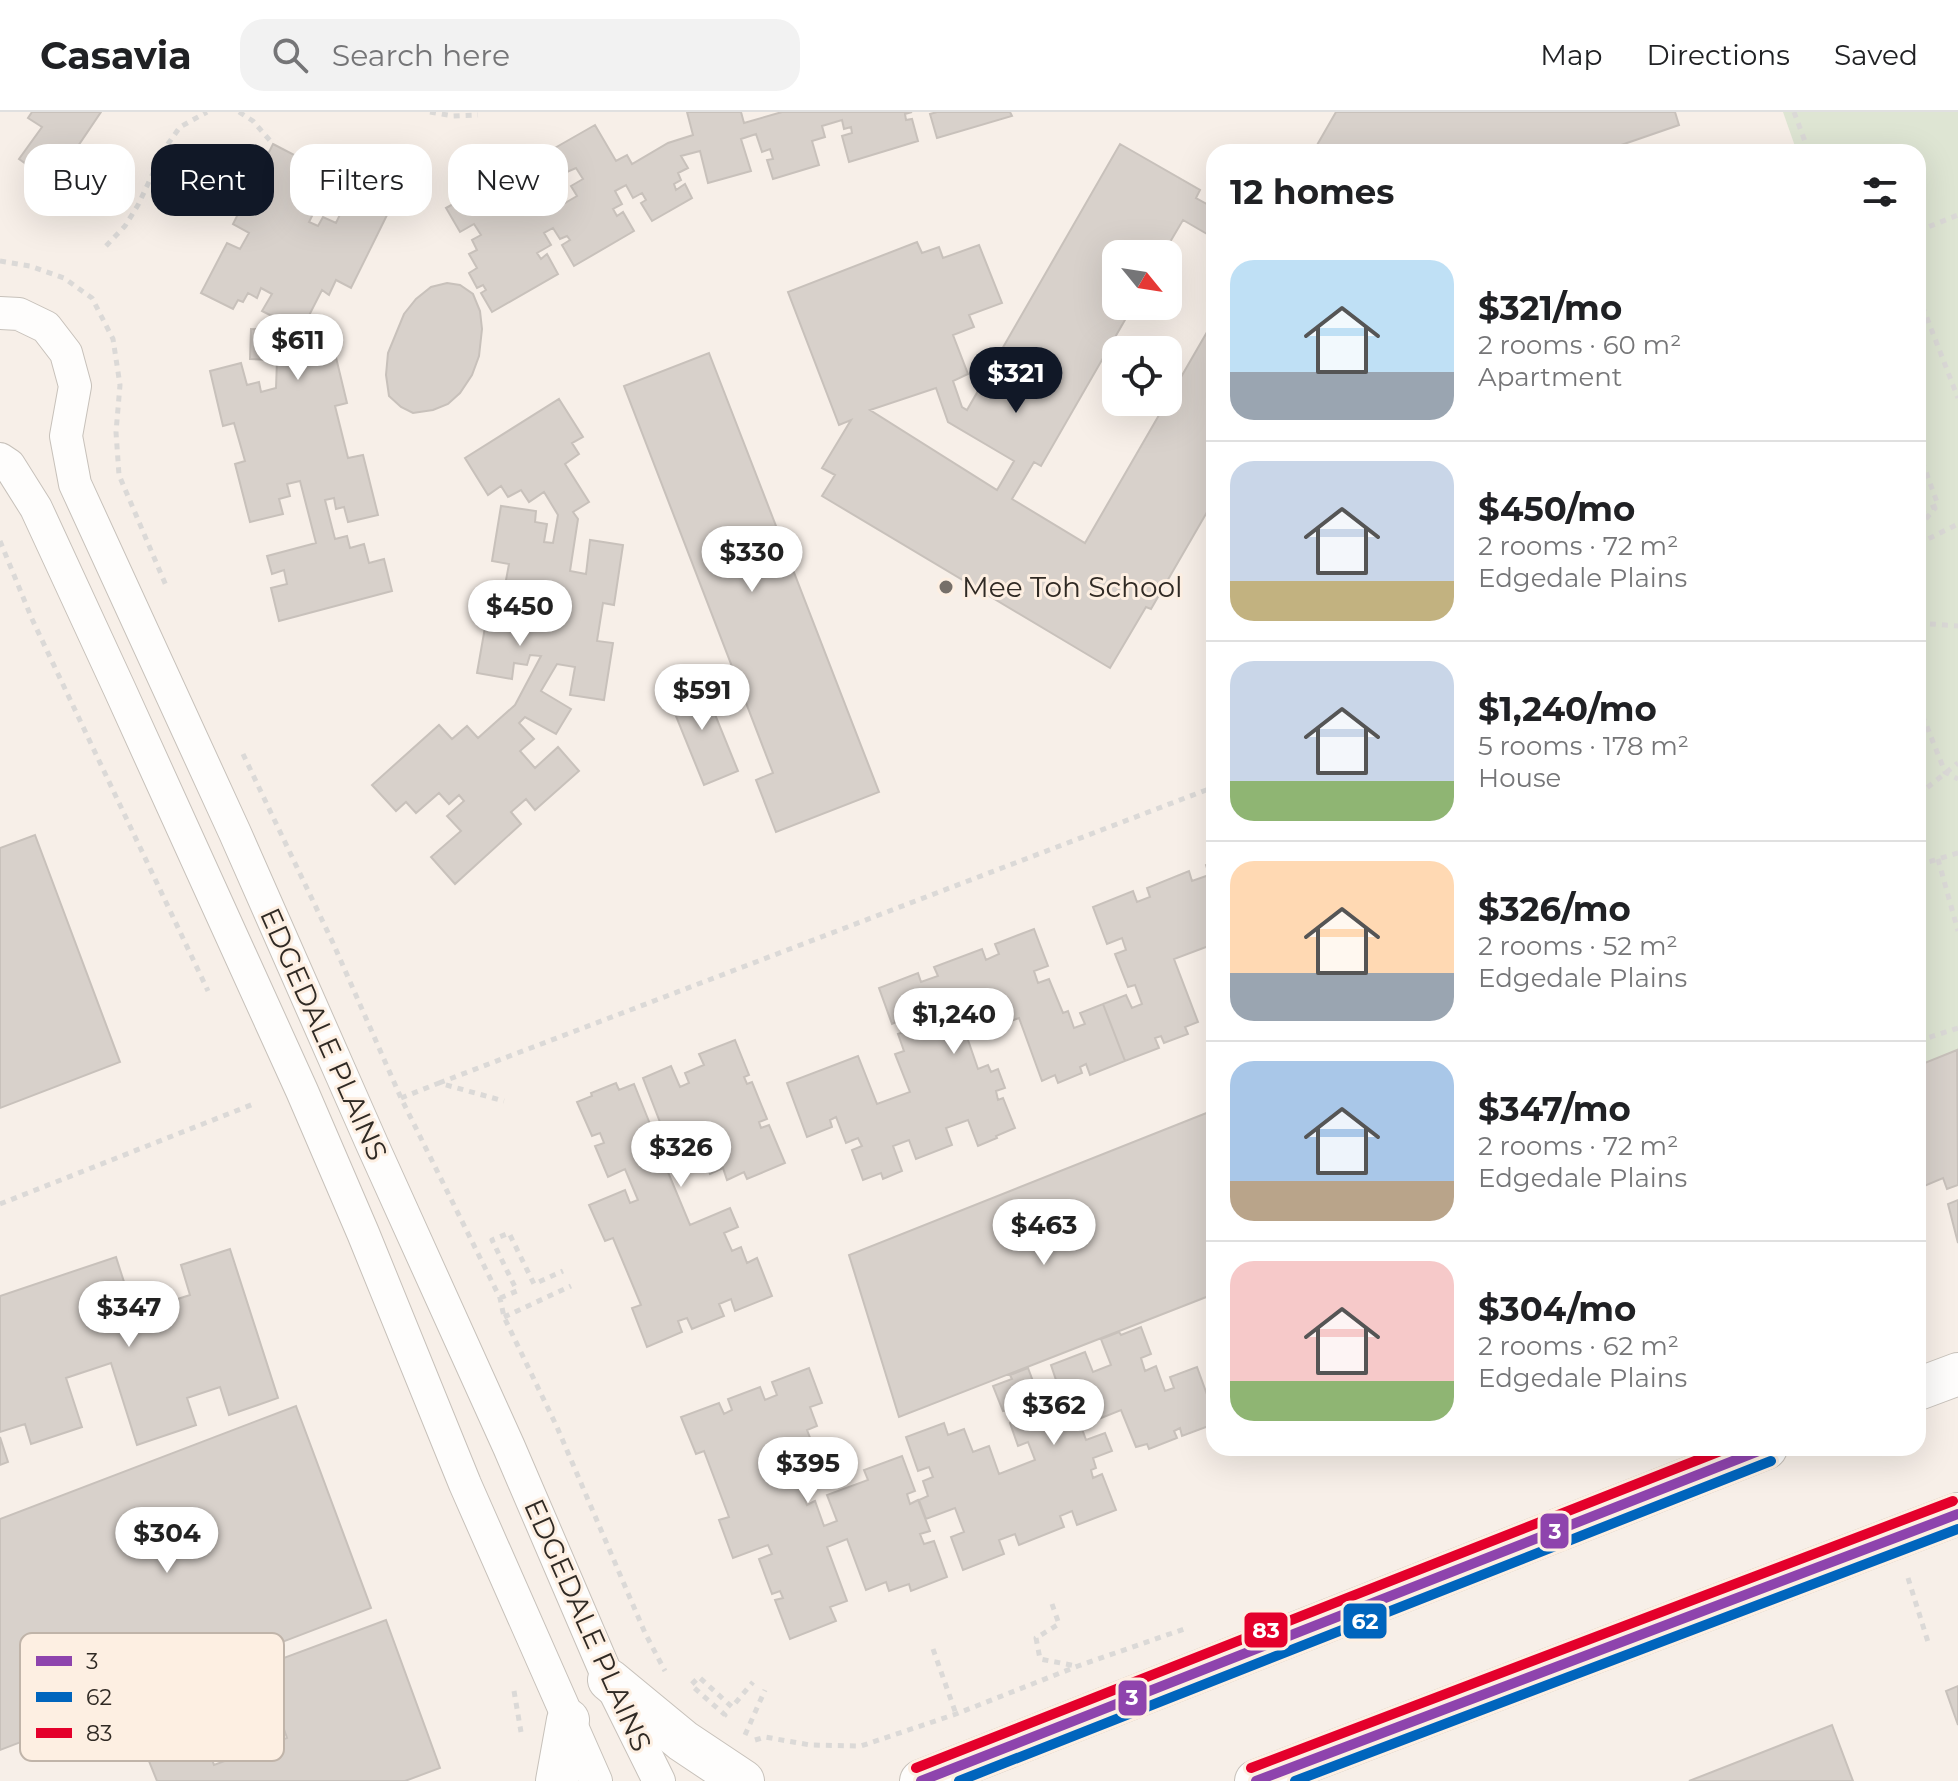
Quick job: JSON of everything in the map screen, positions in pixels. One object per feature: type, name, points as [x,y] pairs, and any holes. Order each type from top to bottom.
[{"type":"street","name":"EDGEDALE PLAINS","points":[[0,313],[19,314],[46,327],[66,353],[75,386],[66,436],[75,484],[503,1432],[609,1680],[659,1781]]},
{"type":"street","name":"EDGEDALE PLAINS","points":[[0,459],[9,465],[36,508],[302,1091],[465,1484],[596,1781]]},
{"type":"street","points":[[1926,1386],[1958,1374]]},
{"type":"street","points":[[921,1781],[1746,1456]]},
{"type":"street","points":[[1256,1781],[1958,1514]]},
{"type":"street","points":[[609,1680],[683,1741],[743,1781]]},
{"type":"street","points":[[557,1781],[568,1720]]},
{"type":"path","points":[[106,246],[125,226],[165,148],[180,127],[207,112]]},
{"type":"path","points":[[239,112],[253,121],[273,144]]},
{"type":"path","points":[[430,112],[453,116],[478,115]]},
{"type":"path","points":[[1794,112],[1806,144]]},
{"type":"path","points":[[1926,228],[1958,215]]},
{"type":"path","points":[[0,261],[30,266],[64,278],[92,298],[113,339],[120,385],[116,432],[119,475],[171,598]]},
{"type":"path","points":[[1926,316],[1958,398]]},
{"type":"path","points":[[1926,472],[1938,505]]},
{"type":"path","points":[[1926,510],[1938,505]]},
{"type":"path","points":[[1926,519],[1938,505]]},
{"type":"path","points":[[1926,540],[1958,524]]},
{"type":"path","points":[[0,541],[32,619],[208,991]]},
{"type":"path","points":[[1926,624],[1958,626]]},
{"type":"path","points":[[1926,724],[1945,772],[1958,779]]},
{"type":"path","points":[[240,749],[333,943],[401,1098],[500,1298],[504,1317],[557,1427],[645,1633],[667,1674]]},
{"type":"path","points":[[1926,788],[1958,763]]},
{"type":"path","points":[[401,1098],[1206,790]]},
{"type":"path","points":[[1926,863],[1958,853]]},
{"type":"path","points":[[1938,859],[1958,931]]},
{"type":"path","points":[[1926,1038],[1958,1028]]},
{"type":"path","points":[[439,1083],[504,1101]]},
{"type":"path","points":[[0,1204],[256,1103]]},
{"type":"path","points":[[500,1298],[517,1291],[492,1240],[509,1233],[534,1284],[563,1271]]},
{"type":"path","points":[[504,1317],[571,1286]]},
{"type":"path","points":[[1893,1538],[1928,1642]]},
{"type":"path","points":[[1052,1604],[1059,1624],[1036,1638],[1040,1659],[1078,1666]]},
{"type":"path","points":[[765,1690],[741,1743],[765,1737],[810,1745],[861,1746],[1194,1625]]},
{"type":"path","points":[[933,1649],[956,1714]]},
{"type":"path","points":[[720,1722],[725,1715],[691,1685],[699,1677],[732,1707],[753,1682]]},
{"type":"path","points":[[512,1683],[521,1729],[520,1744]]},
{"type":"green space","points":[[1783,112],[1958,112],[1958,1061],[1926,1073],[1926,144],[1794,144]]},
{"type":"building","points":[[32,112],[101,112],[79,144],[30,144],[42,127],[28,118]]},
{"type":"building","points":[[687,112],[741,112],[744,123],[782,112],[912,112],[905,114],[906,120],[912,119],[918,141],[849,162],[842,136],[852,133],[851,127],[844,129],[842,120],[822,126],[825,137],[812,141],[819,165],[773,179],[767,160],[773,159],[770,149],[762,152],[756,134],[741,139],[751,171],[708,183],[700,151],[681,156],[688,168],[678,173],[681,180],[674,184],[676,190],[685,184],[692,198],[652,221],[641,203],[646,200],[642,193],[633,198],[626,185],[615,191],[622,204],[613,209],[617,216],[623,212],[634,231],[574,266],[562,245],[570,240],[567,236],[560,239],[553,228],[544,233],[551,245],[537,253],[541,259],[547,254],[558,274],[492,312],[481,293],[486,290],[483,285],[477,288],[469,273],[477,268],[469,254],[477,250],[472,240],[481,235],[474,224],[460,232],[451,216],[568,216],[568,201],[577,196],[571,186],[583,179],[576,168],[568,172],[568,144],[562,144],[595,125],[616,161],[627,155],[632,164],[668,143],[693,135]]},
{"type":"building","points":[[1010,112],[1012,116],[937,138],[930,114]]},
{"type":"building","points":[[1336,112],[1675,112],[1679,125],[1624,144],[1318,144]]},
{"type":"building","points":[[1120,144],[1200,190],[1196,198],[1206,204],[1206,233],[1183,220],[1171,240],[1102,240],[1102,320],[1125,320],[1116,336],[1102,336],[1102,360],[1041,466],[1034,462],[1012,499],[1085,543],[1158,416],[1182,416],[1182,375],[1206,334],[1206,514],[1151,609],[1146,607],[1110,668],[822,496],[835,475],[822,468],[851,420],[839,425],[788,292],[917,242],[922,253],[939,247],[943,258],[979,245],[1002,303],[969,315],[974,327],[953,335],[968,374],[953,381],[962,407],[967,410]],"holes":[[[936,388],[948,422],[1014,461],[997,490],[870,410]]]},
{"type":"building","points":[[274,145],[290,153],[290,216],[312,216],[309,222],[318,226],[323,217],[336,223],[339,216],[387,216],[351,288],[336,280],[329,295],[322,290],[299,335],[296,355],[333,345],[347,403],[335,406],[348,458],[363,455],[378,515],[348,522],[344,507],[336,509],[334,498],[325,500],[335,539],[347,536],[350,548],[364,544],[369,563],[384,559],[392,591],[279,621],[271,588],[287,584],[284,570],[272,574],[267,556],[316,543],[300,481],[287,484],[290,496],[279,499],[283,514],[250,522],[235,464],[245,461],[234,423],[223,426],[210,371],[241,363],[247,385],[259,382],[261,392],[276,388],[277,360],[250,359],[251,329],[280,330],[284,322],[262,311],[272,294],[261,288],[257,298],[248,293],[243,302],[238,300],[233,309],[201,293],[227,243],[240,249],[249,233],[233,224],[237,216],[274,216]]},
{"type":"building","points":[[447,283],[460,285],[473,294],[480,311],[482,329],[479,356],[472,375],[448,404],[413,413],[389,396],[386,375],[388,353],[404,314],[416,299],[431,287]]},
{"type":"building","points":[[709,353],[879,792],[776,832],[756,780],[773,773],[624,386]]},
{"type":"building","points":[[559,399],[583,437],[572,443],[579,454],[565,464],[589,502],[573,512],[578,519],[570,571],[586,574],[590,540],[623,545],[614,605],[603,603],[597,641],[613,643],[604,700],[570,695],[575,667],[557,664],[541,691],[571,709],[556,734],[525,717],[519,723],[534,739],[520,751],[535,768],[558,747],[579,771],[535,810],[526,799],[511,812],[521,824],[455,884],[431,857],[461,831],[447,816],[464,801],[459,795],[449,804],[439,793],[416,813],[406,802],[396,811],[372,785],[439,725],[452,739],[467,726],[478,738],[515,705],[541,656],[530,655],[527,665],[514,663],[512,679],[477,673],[487,616],[499,618],[509,564],[492,561],[501,506],[536,511],[535,522],[547,524],[544,542],[553,543],[558,515],[544,492],[529,502],[521,490],[508,497],[501,486],[488,495],[465,458]]},
{"type":"building","points":[[701,680],[738,771],[704,785],[667,694]]},
{"type":"building","points":[[35,835],[120,1062],[0,1108],[0,848]]},
{"type":"building","points":[[1189,871],[1192,881],[1206,876],[1206,947],[1174,959],[1198,1022],[1185,1027],[1188,1034],[1164,1043],[1161,1036],[1155,1038],[1159,1048],[1125,1061],[1103,1004],[1126,995],[1132,1008],[1142,1004],[1135,985],[1128,987],[1115,954],[1126,950],[1122,938],[1107,944],[1093,907],[1133,891],[1137,902],[1150,897],[1147,888]]},
{"type":"building","points":[[1034,929],[1048,966],[1034,971],[1038,983],[1049,979],[1063,1013],[1068,1011],[1074,1028],[1085,1024],[1080,1013],[1103,1004],[1125,1061],[1090,1075],[1086,1064],[1080,1067],[1082,1073],[1058,1083],[1055,1075],[1042,1081],[1019,1018],[967,1037],[978,1069],[988,1065],[991,1072],[998,1069],[1005,1088],[996,1091],[998,1100],[1003,1098],[1015,1128],[978,1146],[968,1120],[946,1128],[952,1145],[916,1159],[909,1140],[893,1146],[902,1171],[883,1179],[881,1173],[863,1180],[852,1150],[862,1146],[858,1138],[846,1143],[836,1117],[830,1120],[832,1127],[807,1137],[787,1083],[858,1056],[877,1104],[910,1092],[895,1054],[904,1051],[898,1034],[907,1031],[903,1019],[892,1024],[879,988],[918,973],[921,982],[938,976],[934,967],[982,949],[986,960],[999,954],[995,944]]},
{"type":"building","points":[[735,1040],[749,1075],[744,1077],[747,1084],[752,1082],[767,1119],[759,1122],[761,1128],[769,1125],[785,1163],[747,1179],[744,1172],[727,1180],[723,1168],[710,1174],[706,1163],[696,1167],[686,1142],[660,1153],[690,1225],[730,1208],[738,1227],[724,1233],[732,1251],[741,1247],[747,1263],[757,1258],[772,1296],[735,1311],[731,1299],[719,1304],[724,1316],[692,1329],[687,1318],[678,1321],[682,1332],[647,1347],[632,1308],[641,1305],[613,1238],[605,1241],[589,1205],[625,1190],[630,1203],[638,1200],[625,1169],[608,1177],[595,1146],[604,1143],[600,1133],[592,1136],[577,1102],[616,1083],[619,1090],[634,1084],[654,1134],[663,1130],[643,1078],[671,1066],[680,1087],[689,1083],[685,1073],[704,1065],[699,1054]]},
{"type":"building","points":[[1957,1050],[1958,1185],[1947,1189],[1943,1178],[1926,1185],[1926,1062]]},
{"type":"building","points":[[1206,1113],[1206,1297],[899,1417],[849,1255]]},
{"type":"building","points":[[1958,1200],[1958,1243],[1948,1204]]},
{"type":"building","points":[[230,1249],[278,1398],[229,1415],[220,1387],[187,1398],[196,1425],[137,1445],[111,1363],[66,1378],[82,1427],[31,1444],[25,1424],[0,1432],[0,1296],[116,1257],[134,1313],[190,1295],[181,1265]]},
{"type":"building","points":[[1141,1327],[1151,1354],[1141,1358],[1145,1371],[1156,1366],[1165,1391],[1174,1388],[1170,1377],[1197,1367],[1206,1392],[1206,1427],[1182,1436],[1180,1428],[1174,1431],[1177,1438],[1149,1449],[1147,1444],[1136,1447],[1121,1410],[1081,1426],[1086,1440],[1105,1433],[1112,1451],[1093,1458],[1096,1468],[1091,1470],[1093,1478],[1102,1474],[1116,1510],[1077,1525],[1072,1511],[1060,1516],[1064,1527],[1019,1545],[1015,1534],[999,1540],[1004,1554],[963,1570],[951,1537],[964,1532],[955,1508],[926,1519],[919,1500],[928,1496],[923,1481],[933,1477],[929,1467],[918,1471],[906,1437],[944,1423],[948,1435],[964,1429],[973,1452],[989,1446],[999,1474],[1035,1460],[1028,1442],[1018,1446],[1010,1423],[1018,1420],[1013,1408],[1003,1411],[993,1386],[1012,1379],[1010,1375],[1028,1368],[1039,1397],[1059,1389],[1051,1365],[1085,1352],[1093,1372],[1111,1365],[1101,1339],[1119,1332],[1121,1335]]},
{"type":"building","points":[[809,1368],[822,1403],[810,1407],[817,1426],[807,1430],[813,1445],[825,1440],[831,1457],[794,1471],[807,1505],[815,1501],[824,1526],[837,1521],[827,1495],[868,1480],[864,1470],[902,1456],[915,1491],[907,1494],[910,1504],[918,1500],[930,1531],[920,1534],[924,1544],[934,1541],[947,1577],[911,1591],[909,1584],[889,1591],[886,1582],[866,1590],[847,1539],[827,1547],[847,1601],[830,1607],[836,1621],[790,1639],[775,1600],[783,1598],[780,1591],[772,1594],[759,1559],[772,1554],[768,1545],[733,1558],[719,1520],[729,1517],[704,1451],[696,1454],[681,1417],[719,1403],[724,1414],[732,1410],[728,1399],[760,1387],[765,1400],[777,1395],[772,1382]]},
{"type":"building","points":[[296,1406],[371,1608],[284,1641],[284,1633],[20,1633],[20,1742],[0,1750],[0,1519]]},
{"type":"building","points":[[0,1437],[8,1462],[0,1465]]},
{"type":"building","points":[[386,1620],[440,1768],[405,1781],[157,1781],[149,1761],[213,1761],[214,1765],[225,1761],[284,1761],[284,1739],[287,1738],[284,1729],[284,1658]]},
{"type":"building","points":[[1958,1686],[1958,1725],[1946,1691]]},
{"type":"building","points":[[1832,1725],[1853,1781],[1689,1781]]},
{"type":"transit line","name":"83","points":[[916,1768],[1708,1456]]},
{"type":"transit line","name":"3","points":[[921,1781],[1746,1456]]},
{"type":"transit line","name":"62","points":[[959,1781],[1771,1461]]},
{"type":"transit line","name":"83","points":[[1251,1768],[1953,1501]]},
{"type":"transit line","name":"3","points":[[1256,1781],[1958,1514]]},
{"type":"transit line","name":"62","points":[[1295,1781],[1958,1529]]},
{"type":"place","name":"Mee Toh School","points":[[946,587]]}]
